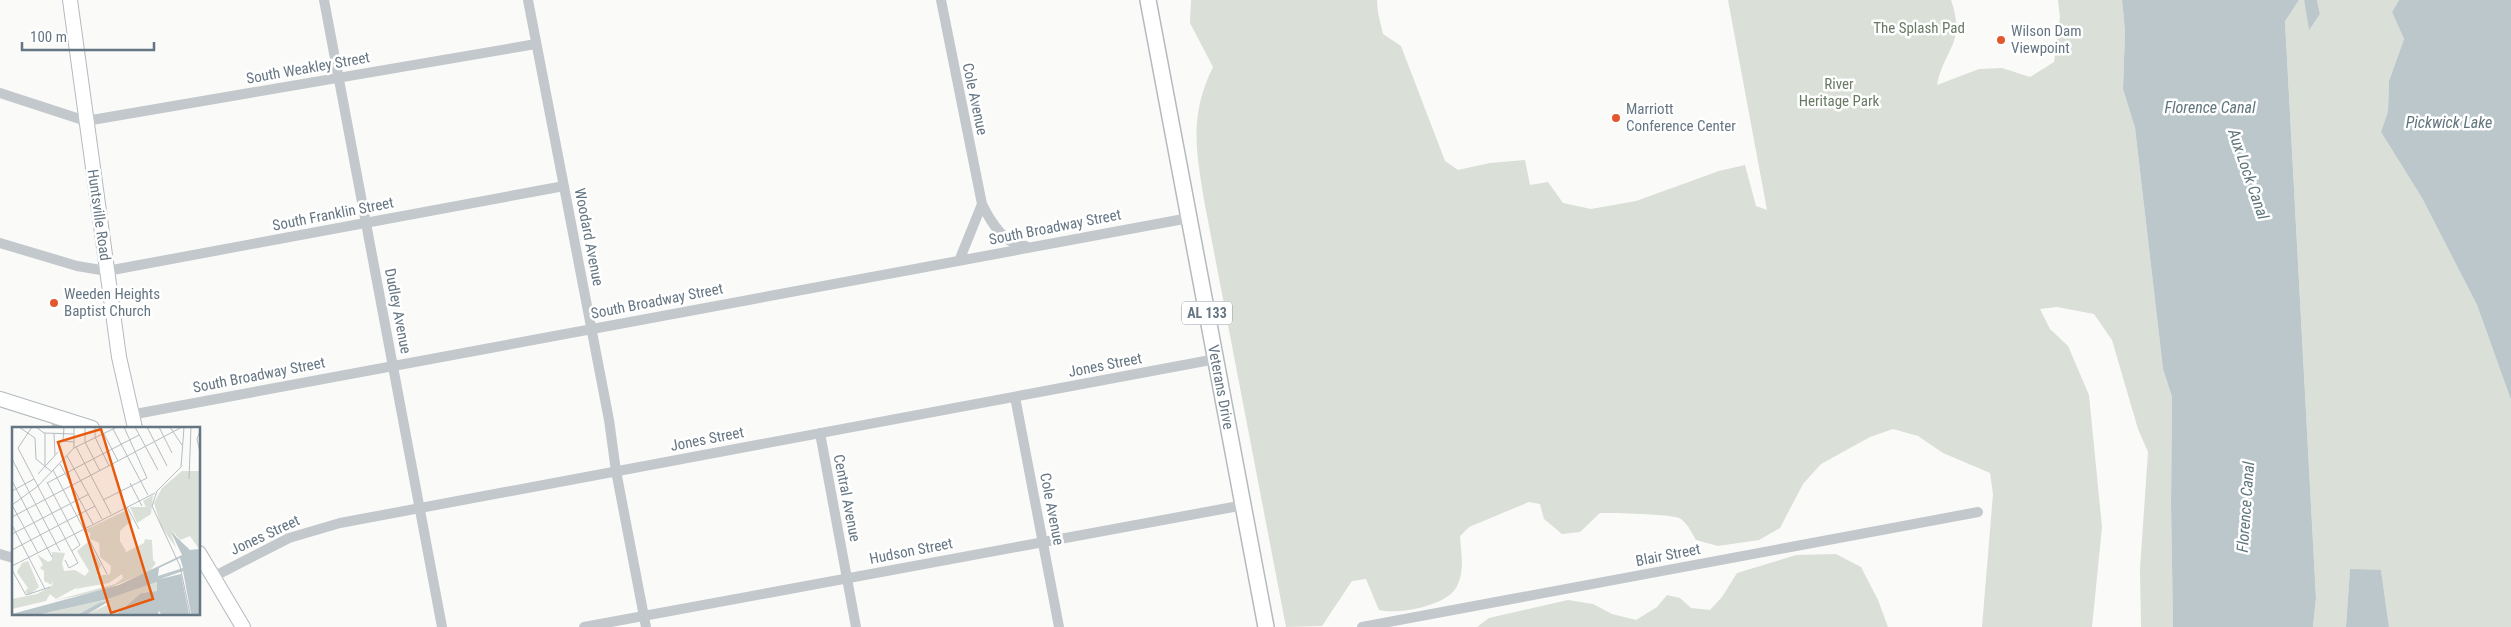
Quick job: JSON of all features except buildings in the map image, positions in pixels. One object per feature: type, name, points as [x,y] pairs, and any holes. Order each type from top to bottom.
[{"type":"main road","name":"Huntsville Road","points":[[70,0],[119,357],[130,414],[135,427]]},
{"type":"main road","name":"Veterans Drive","points":[[1148,0],[1266,627]]},
{"type":"main road","points":[[0,399],[58,423],[85,427]]},
{"type":"main road","points":[[200,555],[243,627]]},
{"type":"street","name":"Dudley Avenue","points":[[324,0],[442,627]]},
{"type":"street","name":"Woodard Avenue","points":[[528,0],[609,420],[616,471],[646,627]]},
{"type":"street","name":"Cole Avenue","points":[[941,0],[982,204],[988,218],[1002,235],[1020,246],[1034,247]]},
{"type":"street","name":"South Weakley Street","points":[[86,122],[536,44]]},
{"type":"street","points":[[0,93],[86,122]]},
{"type":"street","name":"South Franklin Street","points":[[0,243],[77,266],[107,271],[564,186]]},
{"type":"street","points":[[959,261],[982,204]]},
{"type":"street","name":"South Broadway Street","points":[[130,414],[1189,218]]},
{"type":"street","name":"Jones Street","points":[[213,577],[282,542],[309,531],[420,508],[1216,359]]},
{"type":"street","name":"Cole Avenue","points":[[1015,397],[1059,627]]},
{"type":"street","name":"Central Avenue","points":[[820,433],[856,627]]},
{"type":"street","name":"Hudson Street","points":[[584,627],[1244,505]]},
{"type":"street","name":"Blair Street","points":[[1362,627],[1978,512]]},
{"type":"street","points":[[0,554],[12,558]]},
{"type":"green space","points":[[1191,0],[1377,0],[1383,34],[1401,46],[1445,161],[1458,170],[1490,163],[1525,160],[1530,185],[1548,182],[1563,203],[1591,209],[1636,201],[1719,171],[1745,165],[1756,206],[1767,210],[1728,0],[1951,0],[1955,15],[1955,36],[1937,85],[1979,69],[2002,68],[2030,77],[2054,62],[2060,17],[2058,0],[2122,0],[2125,31],[2123,89],[2135,128],[2163,369],[2172,397],[2173,627],[2141,627],[2140,569],[2148,452],[2138,429],[2112,340],[2094,314],[2057,307],[2040,309],[2050,329],[2068,346],[2089,395],[2102,527],[2092,627],[1982,627],[1993,494],[1990,473],[1943,453],[1918,436],[1893,429],[1870,437],[1821,464],[1803,484],[1780,528],[1759,540],[1718,546],[1696,540],[1687,525],[1679,518],[1600,513],[1580,532],[1562,534],[1544,519],[1540,504],[1529,502],[1469,527],[1460,536],[1461,574],[1457,586],[1444,599],[1409,610],[1379,610],[1366,579],[1352,581],[1322,626],[1286,627],[1201,182],[1196,133],[1197,117],[1205,85],[1213,67],[1190,23]]},
{"type":"green space","points":[[2299,0],[2304,0],[2309,29],[2320,14],[2317,0],[2399,0],[2392,12],[2404,39],[2389,81],[2388,111],[2381,132],[2422,198],[2477,305],[2511,400],[2511,627],[2389,627],[2381,570],[2350,570],[2346,627],[2313,627],[2316,598],[2285,20]]},
{"type":"green space","points":[[1836,554],[1861,567],[1878,600],[1888,627],[1477,627],[1489,618],[1568,600],[1593,604],[1612,614],[1636,620],[1657,607],[1667,595],[1680,598],[1691,608],[1710,610],[1722,597],[1737,573],[1796,555]]},
{"type":"water","name":"Florence Canal","points":[[2122,0],[2299,0],[2285,21],[2316,598],[2313,627],[2173,627],[2172,397],[2163,369],[2135,128],[2123,89],[2125,31]]},
{"type":"water","points":[[2304,0],[2317,0],[2320,14],[2309,30]]},
{"type":"water","name":"Pickwick Lake","points":[[2399,0],[2511,0],[2511,400],[2477,305],[2422,198],[2381,132],[2388,111],[2389,81],[2404,39],[2392,12]]},
{"type":"water","points":[[2350,569],[2381,570],[2389,627],[2346,627]]},
{"type":"place","name":"Wilson Dam Viewpoint","points":[[2001,40]]},
{"type":"place","name":"Marriott Conference Center","points":[[1616,118]]},
{"type":"place","name":"Weeden Heights Baptist Church","points":[[54,303]]},
{"type":"park label","name":"The Splash Pad","points":[[1919,28]]},
{"type":"park label","name":"River Heritage Park","points":[[1839,92]]},
{"type":"water label","name":"Aux Lock Canal","points":[[2249,174]]}]
